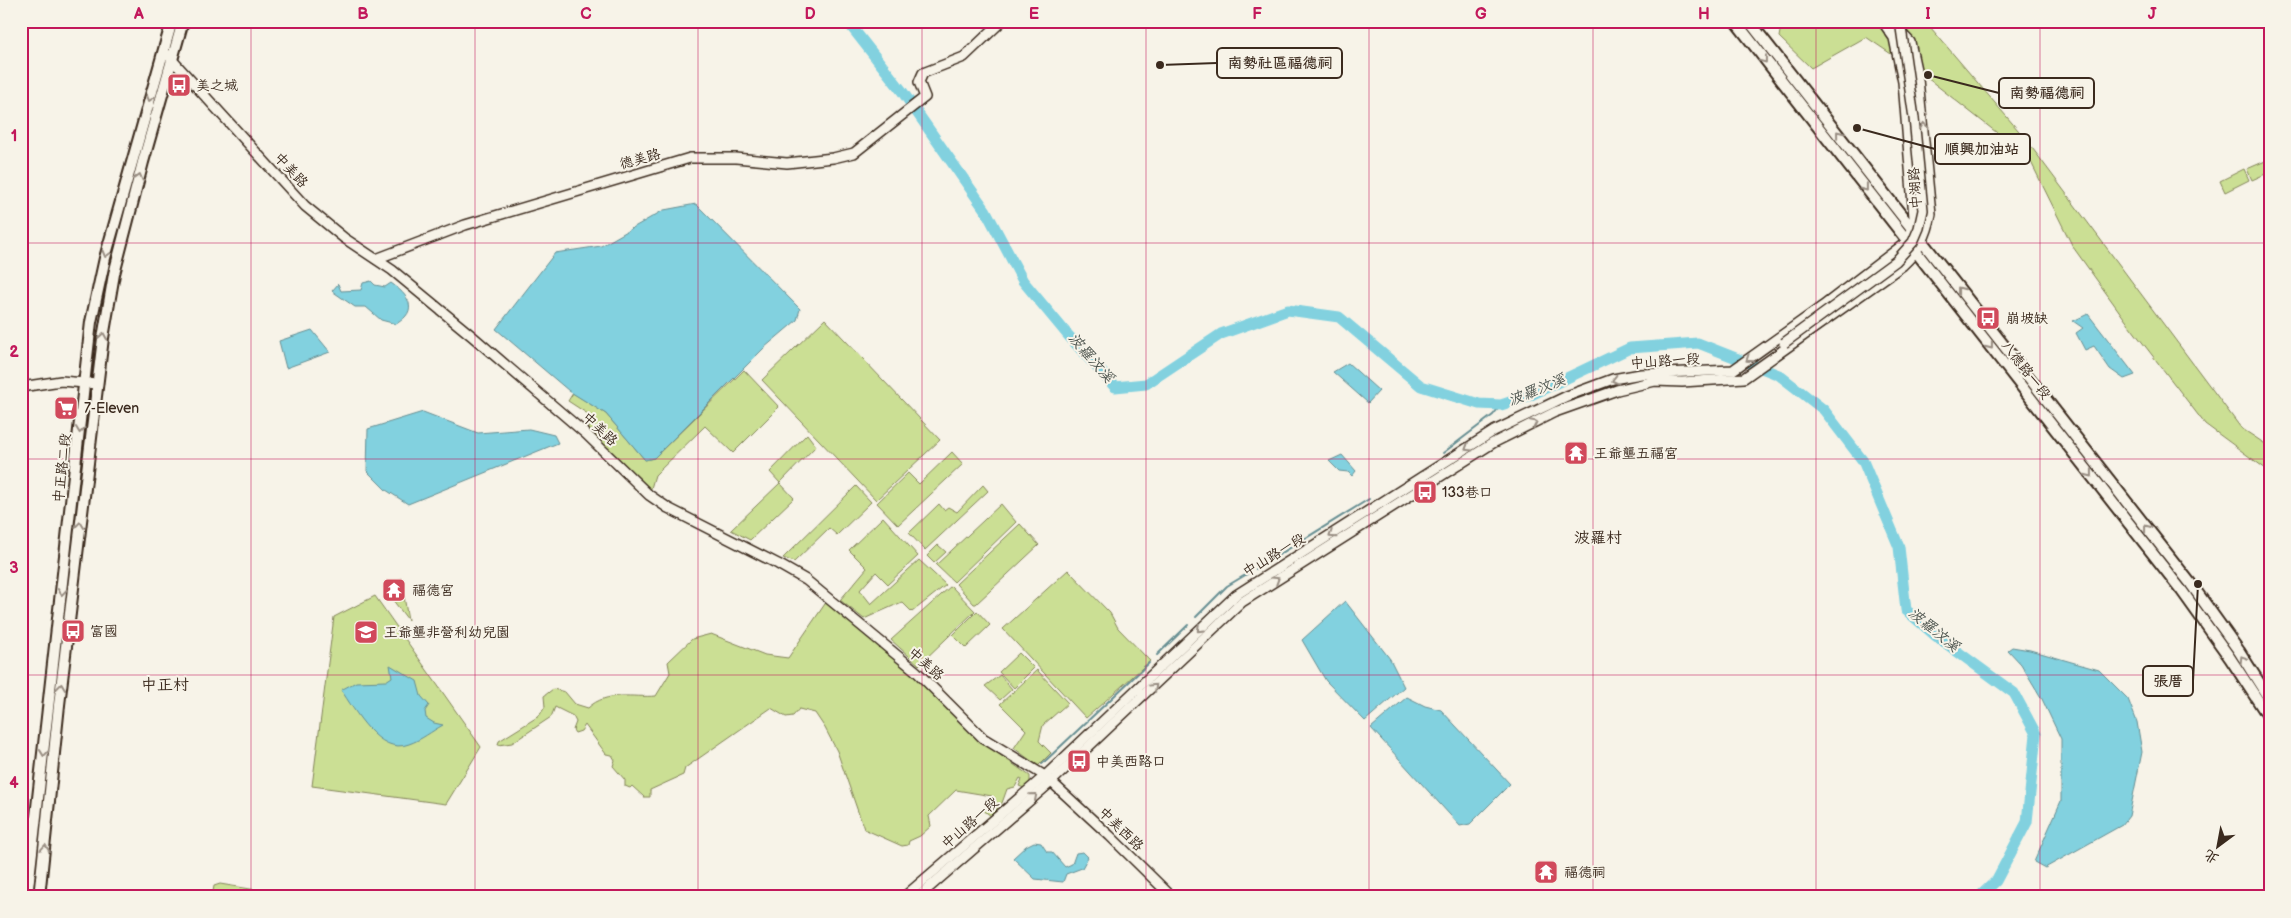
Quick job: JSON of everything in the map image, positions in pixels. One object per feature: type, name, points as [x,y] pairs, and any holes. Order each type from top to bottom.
[{"type":"main road","name":"中正路二段","points":[[27,897],[86,382],[91,322],[105,258],[172,21]]},
{"type":"main road","name":"中正路二段","points":[[39,897],[97,384],[114,274],[141,168],[183,21]]},
{"type":"main road","name":"八德路一段","points":[[1735,21],[2182,591],[2230,658],[2270,719]]},
{"type":"main road","name":"八德路一段","points":[[1749,21],[2191,584],[2239,651],[2270,700]]},
{"type":"street","name":"德美路","points":[[376,259],[465,225],[690,158],[736,158],[787,163],[833,158],[854,153],[926,97],[919,82],[923,73],[964,57],[1002,21]]},
{"type":"street","name":"中湖路","points":[[1882,21],[1894,38],[1903,82],[1914,217],[1911,228]]},
{"type":"street","name":"中湖路","points":[[1887,21],[1896,26],[1910,42],[1918,80],[1931,214],[1928,232],[1923,243]]},
{"type":"street","points":[[1773,358],[1784,343],[1909,249],[1919,228],[1923,210],[1920,171],[1900,21]]},
{"type":"street","name":"中美路","points":[[164,51],[305,206],[344,238],[376,259],[443,312],[586,434],[649,495],[668,508],[806,580],[916,671],[983,738],[1048,779]]},
{"type":"street","points":[[1765,348],[1908,242],[1911,228]]},
{"type":"street","points":[[1773,358],[1903,264],[1923,243]]},
{"type":"street","points":[[1765,348],[1784,343]]},
{"type":"street","name":"中山路一段","points":[[904,897],[1048,779],[1236,595],[1487,438],[1494,431],[1567,396],[1613,379],[1641,374],[1733,370],[1765,348]]},
{"type":"street","name":"中山路一段","points":[[918,897],[1242,602],[1493,443],[1555,412],[1617,390],[1655,381],[1682,382],[1744,378],[1773,358]]},
{"type":"street","points":[[21,387],[61,382],[97,384]]},
{"type":"street","name":"中美西路","points":[[1048,779],[1172,897]]},
{"type":"green space","points":[[1782,21],[1925,21],[2024,137],[2241,428],[2270,447],[2270,472],[2205,424],[2129,325],[2073,247],[2029,158],[1931,81],[1866,37],[1811,68],[1779,37]]},
{"type":"green space","points":[[2270,159],[2270,172],[2252,180],[2247,169]]},
{"type":"green space","points":[[2244,169],[2249,180],[2225,192],[2220,181]]},
{"type":"green space","points":[[825,319],[940,440],[876,500],[762,380]]},
{"type":"green space","points":[[744,370],[779,407],[733,453],[705,426],[655,475],[649,495],[586,434],[594,418],[568,401],[573,393],[606,414],[645,460],[654,458]]},
{"type":"green space","points":[[807,434],[816,446],[780,483],[770,472]]},
{"type":"green space","points":[[952,452],[963,464],[898,525],[877,503],[908,473],[919,484]]},
{"type":"green space","points":[[780,483],[794,498],[750,540],[731,530]]},
{"type":"green space","points":[[983,485],[988,491],[925,550],[909,533],[939,504],[944,510],[948,507],[957,512]]},
{"type":"green space","points":[[856,486],[871,502],[837,535],[829,528],[794,562],[783,558]]},
{"type":"green space","points":[[1001,504],[1016,522],[954,582],[936,565]]},
{"type":"green space","points":[[883,517],[918,556],[888,584],[876,572],[860,590],[871,604],[919,560],[946,585],[912,612],[902,602],[864,619],[840,600],[867,568],[849,550]]},
{"type":"green space","points":[[1020,524],[1039,545],[974,604],[956,584]]},
{"type":"green space","points":[[938,545],[946,552],[934,563],[927,556]]},
{"type":"green space","points":[[1068,570],[1110,613],[1118,628],[1150,661],[1086,718],[1003,629]]},
{"type":"green space","points":[[401,578],[408,620],[383,587]]},
{"type":"green space","points":[[951,586],[975,611],[919,665],[891,640]]},
{"type":"green space","points":[[375,596],[481,747],[446,804],[312,786],[334,617]]},
{"type":"green space","points":[[827,601],[921,680],[982,742],[1030,776],[1030,782],[1024,788],[1019,786],[1022,779],[1020,778],[1015,787],[1007,789],[1002,803],[991,816],[983,810],[992,796],[956,790],[929,816],[931,826],[920,836],[909,841],[908,845],[902,846],[864,829],[837,751],[825,728],[815,713],[799,709],[793,716],[786,717],[771,708],[685,768],[683,775],[650,790],[650,797],[644,797],[632,786],[630,788],[625,786],[625,780],[613,766],[615,760],[612,755],[606,754],[585,725],[581,731],[575,733],[573,730],[576,722],[573,716],[555,707],[551,717],[512,743],[498,745],[499,741],[539,716],[545,707],[544,696],[553,689],[565,692],[575,704],[588,708],[595,702],[612,697],[656,696],[670,673],[668,662],[692,639],[711,634],[765,655],[788,658]]},
{"type":"green space","points":[[977,611],[990,625],[966,648],[953,635]]},
{"type":"green space","points":[[1019,653],[1034,668],[1014,688],[999,672]]},
{"type":"green space","points":[[1037,670],[1068,703],[1043,725],[1039,741],[1051,753],[1038,766],[1014,748],[1026,730],[1000,704]]},
{"type":"green space","points":[[1000,675],[1012,689],[1000,700],[985,686]]},
{"type":"green space","points":[[220,884],[299,897],[212,897],[214,886]]},
{"type":"water","points":[[696,204],[800,309],[797,320],[764,348],[654,458],[645,460],[606,414],[569,391],[496,329],[555,253],[601,246],[664,210]]},
{"type":"water","points":[[371,281],[375,285],[385,287],[391,283],[402,292],[409,303],[408,313],[396,324],[381,320],[366,307],[355,307],[332,291],[338,284],[341,291],[361,290],[363,283]]},
{"type":"water","points":[[2088,314],[2135,375],[2124,379],[2110,369],[2094,346],[2085,350],[2076,333],[2083,328],[2073,321]]},
{"type":"water","points":[[312,330],[330,352],[286,368],[279,341]]},
{"type":"water","points":[[1348,363],[1379,391],[1368,403],[1333,372]]},
{"type":"water","points":[[423,412],[478,433],[529,429],[554,435],[558,443],[408,504],[386,490],[367,471],[368,429]]},
{"type":"water","points":[[1342,455],[1356,471],[1352,476],[1348,472],[1339,471],[1329,461]]},
{"type":"water","points":[[1345,601],[1390,659],[1404,687],[1365,721],[1326,681],[1302,640]]},
{"type":"water","points":[[2012,647],[2030,650],[2099,670],[2128,699],[2137,722],[2142,752],[2129,816],[2122,825],[2045,868],[2034,862],[2061,801],[2061,739],[2042,699],[2021,664],[2008,650]]},
{"type":"water","points":[[390,665],[417,681],[421,696],[429,705],[425,711],[426,718],[434,723],[443,725],[422,738],[409,744],[398,746],[388,743],[369,729],[341,690],[356,682],[386,681],[392,677]]},
{"type":"water","points":[[1407,697],[1425,706],[1441,710],[1510,784],[1470,824],[1460,826],[1371,728]]},
{"type":"water","points":[[1034,842],[1041,843],[1047,852],[1052,852],[1065,867],[1072,864],[1076,853],[1083,852],[1088,857],[1082,868],[1066,874],[1063,882],[1035,879],[1013,858],[1026,846]]},
{"type":"waterway","name":"波羅汶溪","points":[[847,21],[902,91],[986,211],[1023,281],[1067,334],[1115,387],[1146,384],[1221,334],[1288,310],[1339,317],[1421,386],[1479,404],[1501,405],[1531,395],[1630,348],[1698,343],[1779,375],[1824,410],[1863,461],[1899,547],[1906,610],[1936,636],[2014,693],[2036,734],[2027,822],[1996,881],[1979,897]]},
{"type":"waterway","points":[[1443,453],[1493,415],[1501,405]]},
{"type":"waterway","points":[[1256,569],[1369,499]]},
{"type":"waterway","points":[[1196,617],[1227,586],[1247,574]]},
{"type":"waterway","points":[[1157,655],[1188,625]]},
{"type":"waterway","points":[[1042,764],[1149,663]]},
{"type":"place","name":"南勢社區福德祠","points":[[1160,65]]},
{"type":"place","name":"南勢福德祠","points":[[1928,75]]},
{"type":"place","name":"美之城","points":[[179,85]]},
{"type":"place","name":"順興加油站","points":[[1857,128]]},
{"type":"place","name":"崩坡缺","points":[[1988,318]]},
{"type":"place","name":"7-Eleven","points":[[66,408]]},
{"type":"place","name":"王爺壟五福宮","points":[[1576,453]]},
{"type":"place","name":"133巷口","points":[[1425,492]]},
{"type":"place","name":"張厝","points":[[2198,584]]},
{"type":"place","name":"福德宫","points":[[394,590]]},
{"type":"place","name":"富國","points":[[73,631]]},
{"type":"place","name":"王爺壟非營利幼兒園","points":[[366,632]]},
{"type":"place","name":"中美西路口","points":[[1079,761]]},
{"type":"place","name":"福德祠","points":[[1546,872]]},
{"type":"district","name":"波羅村","points":[[1598,538]]},
{"type":"district","name":"中正村","points":[[165,685]]}]
